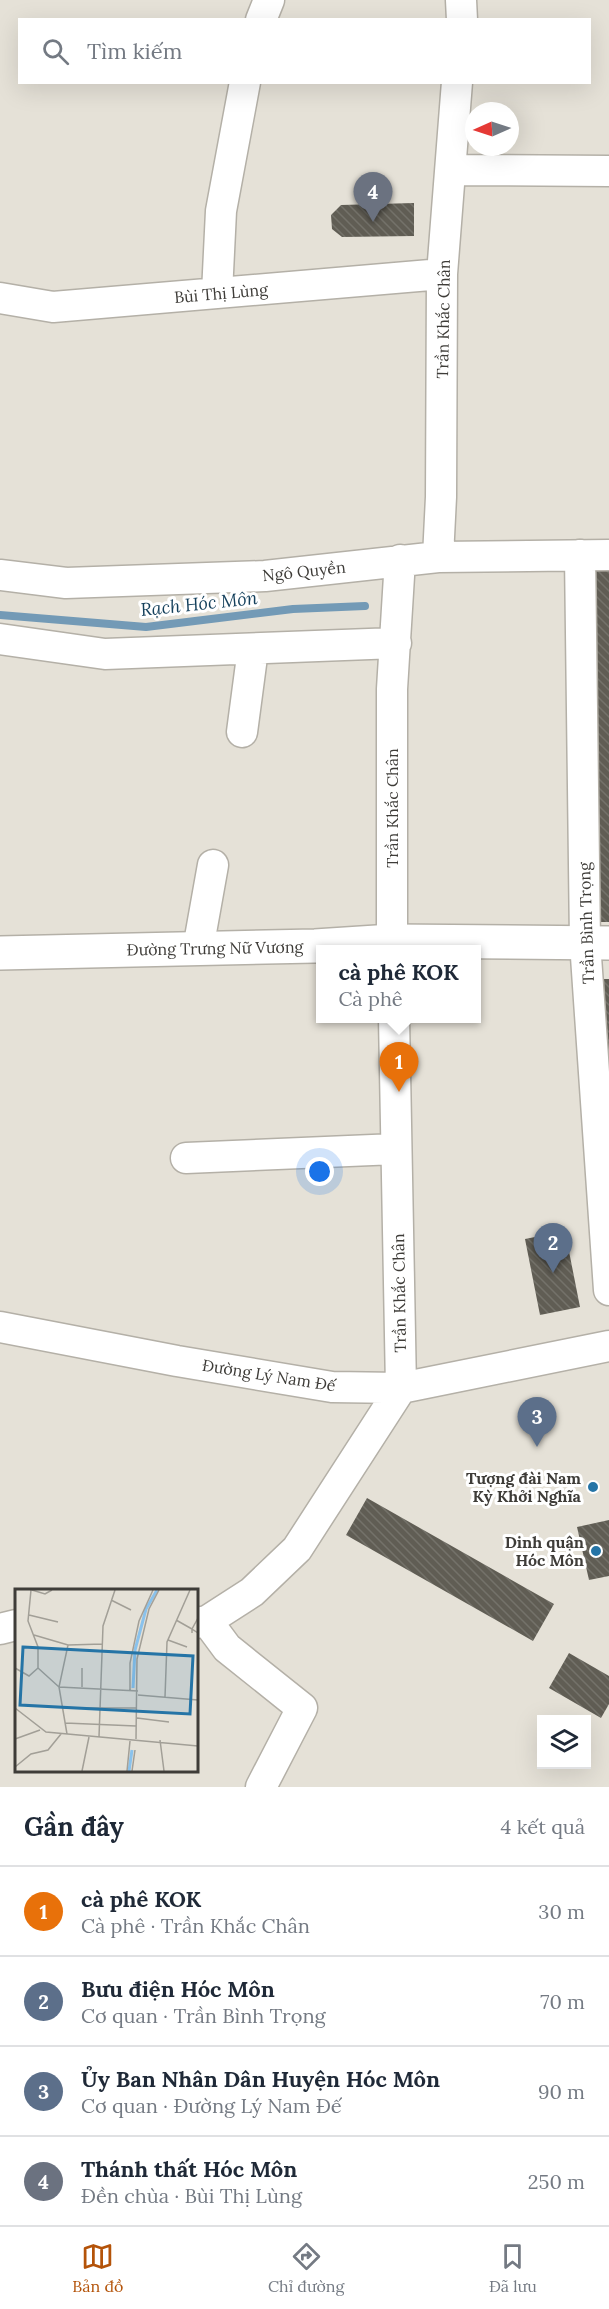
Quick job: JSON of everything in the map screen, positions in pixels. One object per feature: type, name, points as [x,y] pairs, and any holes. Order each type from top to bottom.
[{"type":"main road","name":"Đường Trưng Nữ Vương","points":[[392,945],[597,943]]},
{"type":"main road","name":"Đường Trưng Nữ Vương","points":[[0,953],[316,946]]},
{"type":"street","points":[[262,18],[268,0]]},
{"type":"street","points":[[461,0],[462,18]]},
{"type":"street","points":[[217,293],[221,211],[245,84]]},
{"type":"street","name":"Trần Khắc Chân","points":[[438,557],[441,497],[442,274],[457,84]]},
{"type":"street","points":[[451,170],[609,171]]},
{"type":"street","name":"Bùi Thị Lùng","points":[[0,298],[53,307],[442,274]]},
{"type":"street","name":"Trần Bình Trọng","points":[[580,555],[609,1290]]},
{"type":"street","name":"Ngô Quyền","points":[[0,575],[66,583],[265,576],[438,557],[609,555]]},
{"type":"street","name":"Trần Khắc Chân","points":[[392,945],[392,689],[400,560]]},
{"type":"street","points":[[0,639],[105,654],[396,643]]},
{"type":"street","points":[[242,732],[252,649]]},
{"type":"street","points":[[198,949],[213,865]]},
{"type":"street","name":"Trần Khắc Chân","points":[[394,1023],[401,1388]]},
{"type":"street","points":[[186,1158],[396,1149]]},
{"type":"street","name":"Đường Lý Nam Đế","points":[[0,1327],[332,1387],[401,1388],[609,1346]]},
{"type":"street","points":[[261,1787],[302,1708],[227,1648],[202,1622],[252,1592],[297,1549],[401,1388]]},
{"type":"street","points":[[0,1629],[15,1625]]},
{"type":"building","points":[[414,203],[414,236],[342,237],[332,229],[331,215],[341,205]]},
{"type":"building","points":[[591,569],[609,569],[609,922],[597,922]]},
{"type":"building","points":[[604,979],[609,979],[609,1108],[606,1098]]},
{"type":"building","points":[[565,1231],[580,1307],[540,1315],[525,1239]]},
{"type":"building","points":[[367,1498],[554,1604],[533,1641],[346,1535]]},
{"type":"building","name":"Dinh quận Hóc Môn","points":[[609,1520],[609,1576],[589,1580],[577,1527]]},
{"type":"building","points":[[569,1653],[609,1676],[609,1704],[601,1718],[549,1688]]},
{"type":"waterway","name":"Rạch Hóc Môn","points":[[0,615],[146,627],[293,609],[365,606]]},
{"type":"place","name":"Thánh thất Hóc Môn","points":[[373,222]]},
{"type":"place","name":"cà phê KOK","points":[[399,1092]]},
{"type":"place","name":"Bưu điện Hóc Môn","points":[[553,1273]]},
{"type":"place","name":"Ủy Ban Nhân Dân Huyện Hóc Môn","points":[[537,1447]]},
{"type":"place","name":"Tượng đài Nam Kỳ Khởi Nghĩa","points":[[593,1487]]},
{"type":"place","name":"Dinh quận Hóc Môn","points":[[596,1551]]}]
